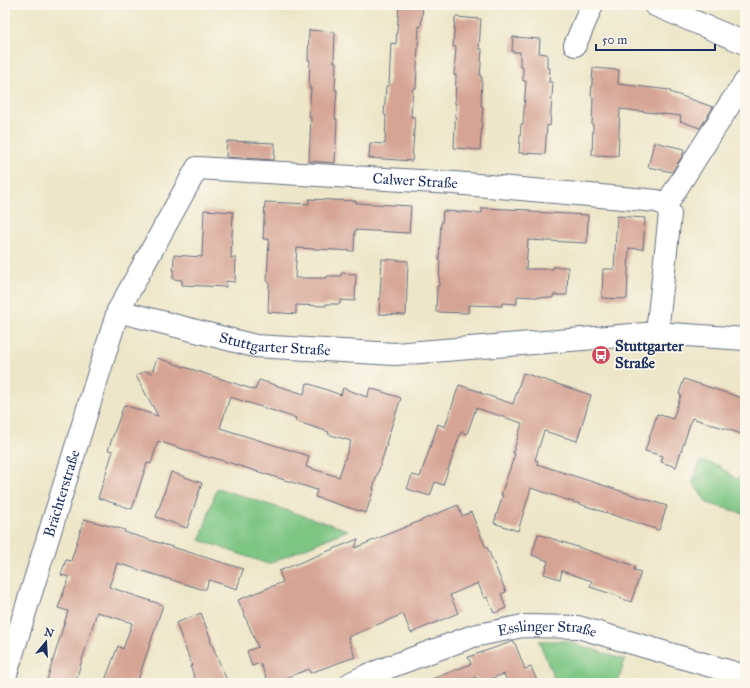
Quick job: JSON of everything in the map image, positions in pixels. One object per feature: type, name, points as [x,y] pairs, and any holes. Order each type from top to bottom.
[{"type":"street","points":[[575,45],[592,5]]},
{"type":"street","points":[[655,5],[745,43]]},
{"type":"street","points":[[658,333],[670,214],[666,205],[745,82]]},
{"type":"street","name":"Calwer Straße","points":[[118,311],[197,168],[454,183],[657,201],[666,205]]},
{"type":"street","name":"Stuttgarter Straße","points":[[118,311],[256,346],[395,354],[658,333],[745,339]]},
{"type":"street","name":"Brächterstraße","points":[[5,677],[118,311]]},
{"type":"street","name":"Esslinger Straße","points":[[351,683],[368,675],[473,636],[523,626],[578,627],[745,676]]},
{"type":"green space","points":[[700,461],[718,465],[736,479],[745,470],[745,514],[707,503],[693,483]]},
{"type":"green space","points":[[217,488],[348,530],[268,564],[200,540]]},
{"type":"green space","points":[[539,641],[567,641],[625,660],[618,683],[556,683]]},
{"type":"building","points":[[399,5],[423,5],[421,27],[419,26],[416,88],[413,88],[411,117],[415,117],[412,161],[369,158],[370,143],[385,144],[386,115],[384,115],[386,86],[389,86],[391,43],[396,44]]},
{"type":"building","points":[[455,17],[481,19],[479,49],[482,49],[480,77],[482,77],[481,106],[483,106],[480,150],[454,148],[456,75],[454,75],[456,47],[453,47]]},
{"type":"building","points":[[309,30],[335,32],[334,62],[336,62],[335,90],[337,90],[335,119],[337,119],[335,163],[309,161],[311,117],[309,117],[311,88],[309,88],[310,60],[308,60]]},
{"type":"building","points":[[513,37],[540,39],[539,53],[547,54],[547,68],[550,68],[549,82],[553,82],[550,126],[547,125],[545,154],[519,153],[526,81],[523,81],[523,67],[520,67],[520,52],[512,52]]},
{"type":"building","points":[[593,68],[619,70],[618,84],[670,90],[670,92],[713,107],[700,128],[680,121],[681,116],[620,109],[618,156],[592,155],[593,97],[591,96]]},
{"type":"building","points":[[227,141],[275,143],[274,160],[226,157]]},
{"type":"building","points":[[654,142],[684,149],[683,155],[672,172],[648,167]]},
{"type":"building","points":[[309,199],[356,201],[356,203],[411,206],[409,233],[355,230],[354,251],[297,248],[295,278],[327,278],[327,276],[341,276],[341,273],[356,274],[355,301],[341,300],[340,304],[326,304],[326,306],[296,305],[296,314],[268,312],[269,282],[267,282],[269,239],[263,239],[265,202],[309,204]]},
{"type":"building","points":[[482,208],[588,215],[587,243],[528,240],[526,269],[553,269],[553,267],[568,267],[567,295],[553,295],[553,298],[517,296],[517,304],[502,303],[502,306],[468,305],[468,313],[436,312],[443,211],[482,213]]},
{"type":"building","points":[[204,210],[233,212],[231,258],[236,258],[235,282],[226,281],[226,287],[182,285],[182,280],[173,279],[174,255],[202,257]]},
{"type":"building","points":[[617,216],[645,218],[643,249],[629,248],[627,299],[602,298],[603,269],[614,269]]},
{"type":"building","points":[[382,259],[408,261],[406,315],[379,314]]},
{"type":"building","points":[[157,358],[255,390],[259,380],[304,394],[307,383],[341,395],[343,388],[367,397],[370,388],[401,398],[386,443],[387,444],[366,513],[315,497],[317,490],[158,441],[151,464],[147,463],[132,509],[98,498],[113,451],[108,450],[124,405],[158,416],[136,376],[145,371],[152,373]],"holes":[[[230,397],[296,418],[295,421],[351,441],[339,477],[306,467],[309,456],[220,428]]]},
{"type":"building","points":[[523,373],[591,395],[577,441],[544,431],[535,460],[538,461],[537,464],[667,506],[659,530],[531,488],[518,531],[494,523],[503,495],[501,495],[515,454],[513,453],[522,423],[476,408],[467,434],[461,432],[443,485],[435,482],[430,496],[407,489],[412,475],[420,477],[438,424],[445,427],[459,385],[513,404]]},
{"type":"building","points":[[684,379],[745,399],[745,435],[692,418],[676,467],[661,462],[663,456],[645,451],[657,414],[673,419],[681,395],[679,394]]},
{"type":"building","points":[[171,472],[202,483],[187,528],[156,517]]},
{"type":"building","points":[[458,505],[462,516],[471,512],[506,592],[501,594],[506,608],[494,613],[487,597],[484,598],[478,583],[450,595],[458,613],[411,633],[403,614],[348,637],[355,657],[310,673],[309,669],[273,683],[269,683],[260,663],[252,666],[247,651],[258,647],[238,600],[283,582],[279,571],[358,539],[355,548]]},
{"type":"building","points":[[84,519],[125,530],[124,532],[243,569],[237,589],[209,580],[206,589],[201,589],[117,563],[109,587],[163,605],[137,683],[104,683],[118,646],[123,649],[132,623],[97,612],[75,683],[46,683],[68,611],[58,608],[69,577],[61,575],[66,560],[71,561]]},
{"type":"building","points":[[538,534],[635,566],[634,570],[641,572],[631,602],[620,598],[621,597],[590,587],[592,581],[562,571],[560,579],[544,574],[548,561],[532,555]]},
{"type":"building","points":[[201,613],[210,640],[228,683],[197,683],[190,666],[192,666],[176,623]]},
{"type":"building","points":[[514,641],[525,669],[531,667],[538,683],[508,683],[504,674],[479,683],[476,677],[460,683],[424,683],[471,664],[468,657]]},
{"type":"place","name":"Stuttgarter Straße","points":[[601,355]]}]
